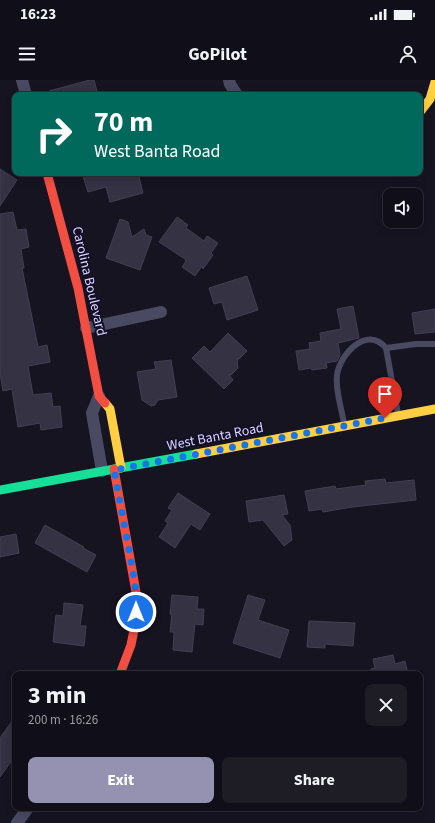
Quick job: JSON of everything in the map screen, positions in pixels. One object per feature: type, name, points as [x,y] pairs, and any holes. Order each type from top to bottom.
[{"type":"street","points":[[22,80],[25,92]]},
{"type":"street","points":[[229,80],[235,92]]},
{"type":"street","points":[[423,108],[430,99],[435,82]]},
{"type":"street","name":"Carolina Boulevard","points":[[48,176],[78,288],[99,396],[110,409],[113,470],[136,592],[131,645],[121,671]]},
{"type":"street","points":[[86,328],[161,312]]},
{"type":"street","points":[[99,396],[92,413],[113,470]]},
{"type":"street","name":"West Banta Road","points":[[0,490],[435,409]]},
{"type":"street","points":[[17,823],[26,811]]},
{"type":"lane","points":[[345,426],[337,386],[337,374],[342,362],[351,349],[362,341],[372,338],[381,342],[386,348],[398,416]]},
{"type":"lane","points":[[386,348],[416,344],[435,344]]},
{"type":"building","points":[[94,80],[97,92],[49,92]]},
{"type":"building","points":[[0,169],[17,180],[0,206]]},
{"type":"building","points":[[83,176],[139,176],[143,193],[110,202],[106,187],[88,192]]},
{"type":"building","points":[[13,212],[17,230],[26,229],[29,247],[21,249],[24,268],[22,268],[38,347],[47,345],[50,362],[28,366],[33,395],[51,393],[53,407],[60,406],[62,427],[41,430],[40,423],[18,427],[12,389],[3,391],[0,373],[0,214]]},
{"type":"building","points":[[177,217],[188,225],[186,228],[204,241],[207,236],[218,243],[211,253],[213,255],[203,269],[202,266],[195,276],[182,267],[186,261],[185,259],[159,242]]},
{"type":"building","points":[[120,219],[128,222],[132,237],[144,229],[146,235],[152,237],[140,270],[106,258]]},
{"type":"building","points":[[247,276],[258,310],[227,320],[222,302],[214,304],[209,288]]},
{"type":"building","points":[[353,306],[359,338],[338,343],[340,355],[337,361],[326,363],[327,368],[299,370],[296,351],[310,349],[309,343],[321,341],[320,333],[341,329],[337,309]]},
{"type":"building","points":[[435,309],[435,332],[415,334],[412,313]]},
{"type":"building","points":[[228,333],[247,351],[237,361],[238,368],[230,376],[233,380],[224,389],[192,358],[204,346],[210,352]]},
{"type":"building","points":[[171,360],[177,397],[158,400],[155,405],[151,406],[142,400],[137,372],[156,369],[154,362]]},
{"type":"building","points":[[385,479],[386,483],[414,480],[416,500],[352,507],[323,512],[322,509],[309,511],[305,491],[335,486],[336,489],[366,485],[365,481]]},
{"type":"building","points":[[178,493],[210,514],[200,530],[191,524],[175,548],[159,537],[168,523],[165,521],[172,510],[168,508]]},
{"type":"building","points":[[284,495],[288,514],[282,515],[290,525],[292,540],[284,546],[263,520],[249,522],[246,501]]},
{"type":"building","points":[[45,525],[96,555],[87,572],[35,543]]},
{"type":"building","points":[[16,534],[19,553],[0,557],[0,537]]},
{"type":"building","points":[[172,595],[198,597],[197,609],[204,609],[203,625],[195,624],[192,652],[173,650],[174,632],[170,632]]},
{"type":"building","points":[[248,595],[265,600],[258,620],[289,630],[280,658],[233,643]]},
{"type":"building","points":[[64,603],[83,605],[80,626],[86,626],[84,646],[53,642],[56,615],[63,616]]},
{"type":"building","points":[[309,621],[355,623],[353,646],[325,644],[325,648],[307,647]]},
{"type":"building","points":[[393,655],[395,664],[405,661],[407,671],[371,671],[371,669],[375,668],[373,659]]},
{"type":"building","points":[[12,721],[12,760],[0,777],[0,738]]},
{"type":"traffic: fast","points":[[0,490],[196,454]]},
{"type":"traffic: slow","points":[[423,108],[430,99],[435,82]]},
{"type":"traffic: slow","points":[[105,403],[110,409],[121,468]]},
{"type":"traffic: slow","points":[[196,454],[435,409]]},
{"type":"traffic: jam","points":[[48,176],[78,288],[99,396],[105,403]]},
{"type":"traffic: jam","points":[[114,469],[136,592],[135,625],[131,645],[121,671]]},
{"type":"route","points":[[136,612],[135,584],[114,470],[385,418]]}]
